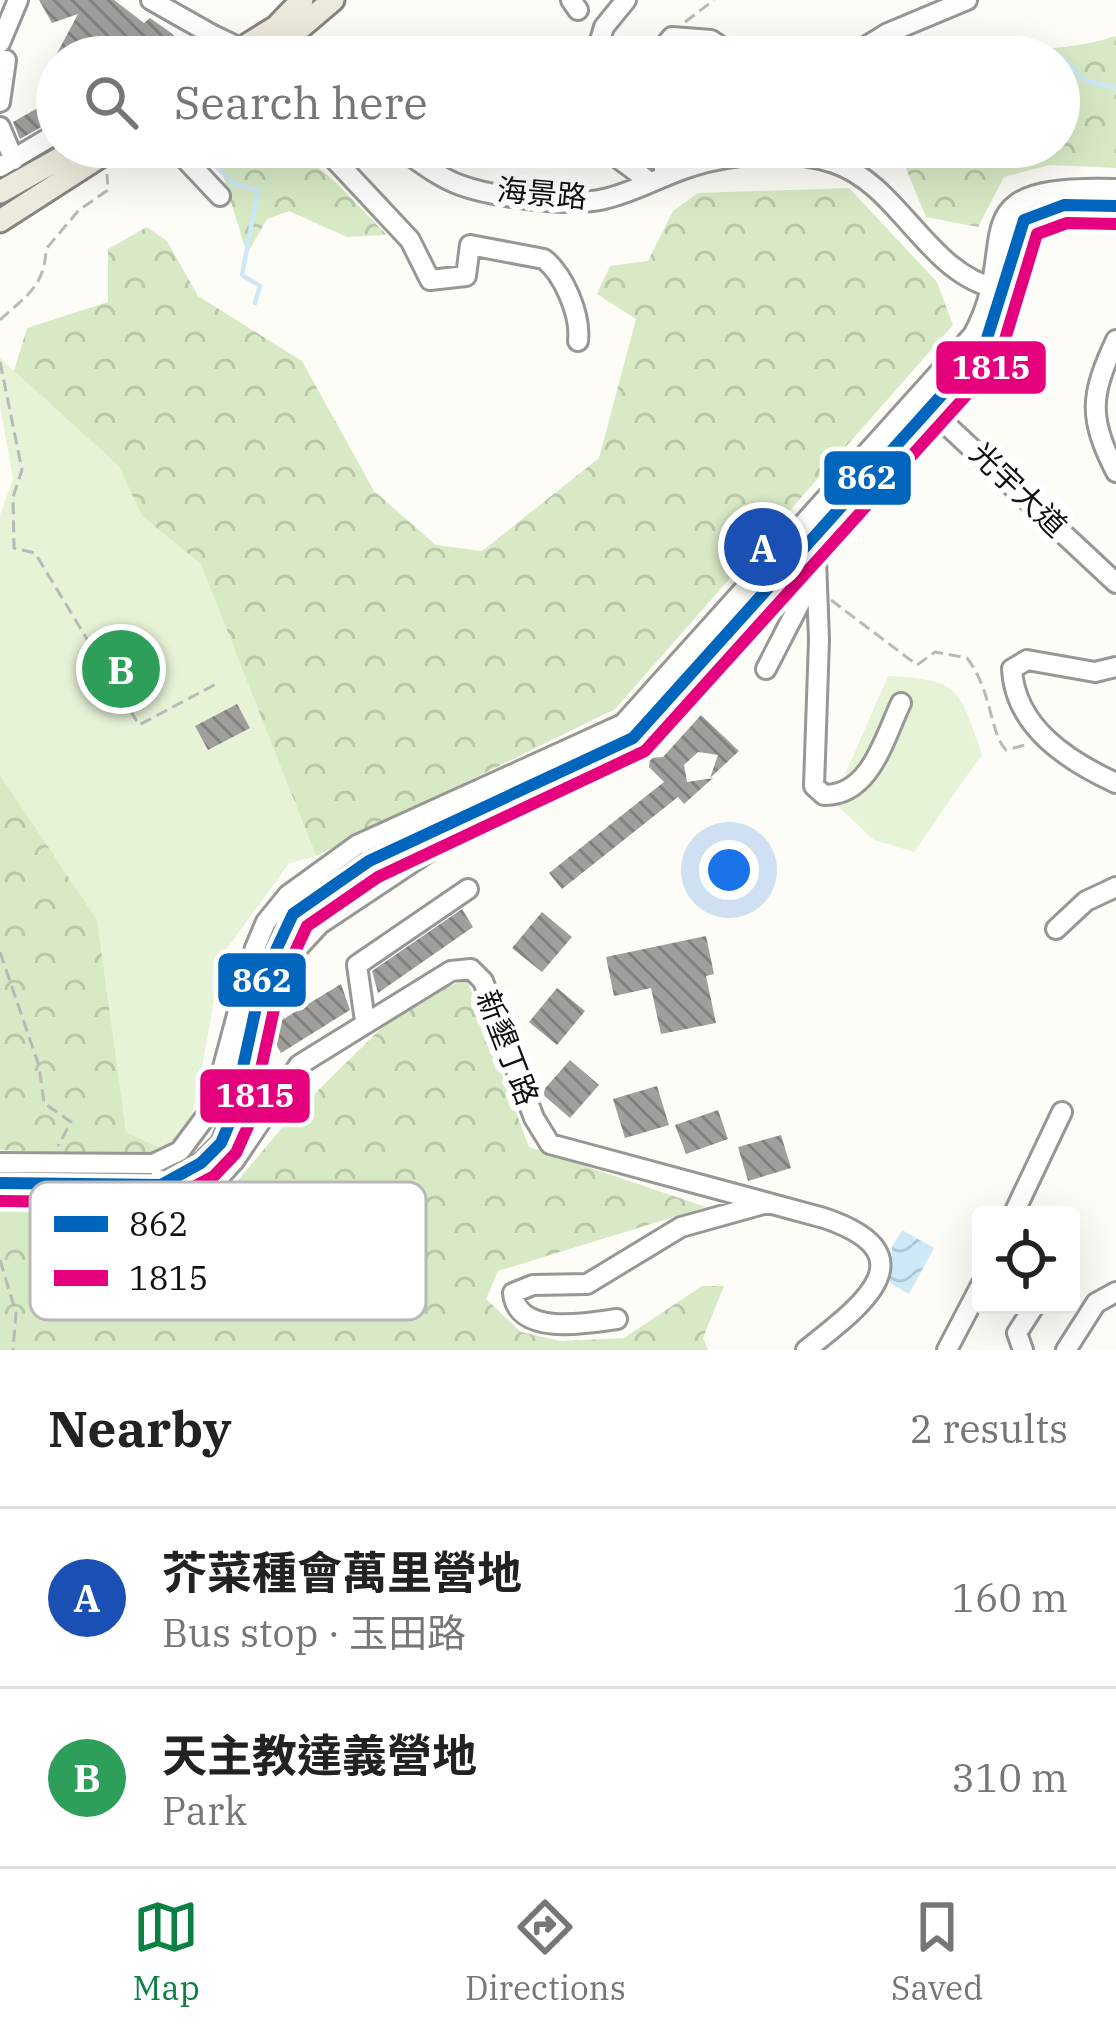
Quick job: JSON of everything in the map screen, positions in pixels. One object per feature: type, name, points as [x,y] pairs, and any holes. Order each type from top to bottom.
[{"type":"main road","points":[[261,36],[302,0]]},
{"type":"main road","points":[[288,36],[333,0]]},
{"type":"main road","points":[[0,192],[56,168]]},
{"type":"main road","points":[[0,220],[73,168]]},
{"type":"street","points":[[0,43],[18,0]]},
{"type":"street","points":[[151,0],[215,36]]},
{"type":"street","points":[[601,36],[626,0]]},
{"type":"street","points":[[913,0],[923,18]]},
{"type":"street","points":[[889,36],[967,0]]},
{"type":"street","points":[[0,58],[6,59],[0,102]]},
{"type":"street","points":[[0,127],[7,164],[36,146]]},
{"type":"street","points":[[194,168],[220,196]]},
{"type":"street","points":[[343,168],[410,240],[430,280],[466,276],[470,245],[544,259],[553,266],[580,322],[578,341]]},
{"type":"street","name":"海景路","points":[[432,168],[462,186],[574,203],[607,199],[696,168]]},
{"type":"street","points":[[639,168],[658,179],[659,168]]},
{"type":"street","name":"海景路","points":[[843,168],[873,185],[940,256],[995,288]]},
{"type":"street","points":[[995,288],[994,246],[1012,206],[1046,189],[1116,189]]},
{"type":"street","points":[[166,1182],[201,1163],[220,1142],[232,1117],[262,980],[293,914],[355,869],[633,738],[818,535],[925,404],[973,335],[1024,220],[1040,209],[1064,205],[1116,206]]},
{"type":"street","points":[[1116,340],[1100,376],[1094,414],[1116,472]]},
{"type":"street","points":[[0,1163],[153,1164],[180,1150],[212,1108],[255,948],[266,922],[288,895],[357,845],[622,724],[802,521],[925,404]]},
{"type":"street","name":"光宇大道","points":[[925,404],[1116,583]]},
{"type":"street","points":[[802,521],[818,535]]},
{"type":"street","points":[[818,535],[813,591],[819,640],[814,786],[824,795],[844,795],[863,781],[902,703]]},
{"type":"street","points":[[766,669],[803,596],[813,591]]},
{"type":"street","points":[[1116,667],[1095,672],[1027,660],[1012,669],[1013,686],[1027,716],[1046,739],[1080,767],[1116,783]]},
{"type":"street","points":[[275,951],[294,952],[320,924],[437,846]]},
{"type":"street","points":[[1056,929],[1086,901],[1116,887]]},
{"type":"street","points":[[365,1021],[357,965],[468,890]]},
{"type":"street","name":"新墾丁路","points":[[214,1182],[299,1065],[452,971],[471,969],[483,981],[533,1118],[550,1144],[849,1226],[874,1246],[881,1261],[879,1282],[870,1299],[806,1350]]},
{"type":"street","points":[[1017,1206],[1063,1112]]},
{"type":"street","points":[[153,1164],[160,1182]]},
{"type":"street","points":[[0,1183],[30,1183]]},
{"type":"street","points":[[617,1319],[570,1325],[538,1320],[513,1303],[513,1293],[533,1285],[587,1284],[681,1227],[766,1203]]},
{"type":"street","points":[[1066,1350],[1096,1303],[1116,1292]]},
{"type":"street","points":[[946,1350],[972,1302]]},
{"type":"street","points":[[1023,1350],[1017,1333],[1029,1314]]},
{"type":"path","points":[[673,36],[714,0]]},
{"type":"path","points":[[0,320],[35,290],[45,274],[46,249],[62,227],[108,190],[102,168]]},
{"type":"path","points":[[0,362],[22,470],[13,496],[14,548],[35,553],[140,725],[218,683]]},
{"type":"path","points":[[813,591],[917,665],[935,652],[967,658],[991,698],[999,744],[1006,750],[1046,739]]},
{"type":"path","points":[[0,952],[39,1066],[44,1103],[71,1122],[65,1139],[41,1164]]},
{"type":"path","points":[[0,1260],[16,1313],[13,1350]]},
{"type":"green space","points":[[1116,36],[1116,168],[1080,166],[1080,45]]},
{"type":"green space","points":[[318,168],[387,235],[347,237],[289,211],[267,219],[247,254],[221,169]]},
{"type":"green space","points":[[906,168],[1038,168],[1004,177],[978,227],[926,217]]},
{"type":"green space","points":[[849,188],[937,282],[953,325],[615,709],[316,856],[200,566],[288,864],[222,955],[195,1104],[177,1138],[144,1156],[0,1150],[0,547],[37,563],[2,410],[27,328],[108,302],[108,249],[147,227],[167,241],[198,296],[302,361],[374,491],[436,545],[482,551],[599,458],[636,319],[597,294],[610,266],[648,261],[673,211],[698,193]]},
{"type":"green space","points":[[0,358],[119,466],[142,516],[201,564],[316,856],[287,864],[222,955],[195,1104],[188,1124],[162,1149],[126,1132],[97,920],[0,775],[0,515],[13,479],[0,406]]},
{"type":"green space","points":[[888,676],[930,680],[953,691],[982,754],[914,852],[874,840],[833,802]]},
{"type":"green space","points":[[467,980],[529,1147],[706,1207],[498,1271],[486,1299],[521,1332],[561,1341],[624,1338],[702,1286],[724,1286],[703,1338],[708,1350],[0,1350],[0,1204],[30,1206],[30,1320],[426,1320],[426,1182],[237,1182],[292,1116],[411,999]]},
{"type":"water","points":[[902,1230],[934,1248],[909,1294],[890,1283],[892,1247]]},
{"type":"building","points":[[39,0],[114,0],[144,23],[150,18],[174,35],[66,36],[78,14],[52,23]]},
{"type":"building","points":[[36,109],[36,130],[20,139],[13,122]]},
{"type":"building","points":[[237,704],[250,728],[208,750],[195,726]]},
{"type":"building","points":[[701,715],[739,751],[710,778],[718,755],[698,752],[684,765],[687,782],[713,778],[684,804],[678,797],[562,889],[549,873],[664,782],[649,767],[650,758],[663,757]]},
{"type":"building","points":[[462,909],[473,927],[378,993],[372,971]]},
{"type":"building","points":[[542,912],[572,937],[542,972],[512,948]]},
{"type":"building","points":[[706,936],[714,974],[706,976],[716,1023],[661,1034],[651,988],[614,996],[606,957]]},
{"type":"building","points":[[341,984],[350,1010],[281,1053],[267,1029]]},
{"type":"building","points":[[557,988],[585,1011],[557,1045],[529,1022]]},
{"type":"building","points":[[570,1060],[599,1085],[570,1118],[541,1093]]},
{"type":"building","points":[[657,1086],[669,1125],[625,1138],[613,1099]]},
{"type":"building","points":[[718,1110],[728,1139],[686,1154],[675,1125]]},
{"type":"building","points":[[781,1135],[791,1168],[748,1181],[738,1147]]},
{"type":"waterway","points":[[1080,77],[1116,88]]},
{"type":"waterway","points":[[218,168],[235,184],[258,190],[242,275],[260,286],[255,303]]},
{"type":"transit line","name":"862","points":[[166,1182],[201,1163],[221,1143],[232,1117],[262,980],[293,914],[369,861],[633,738],[984,348],[1024,220],[1064,205],[1116,206]]},
{"type":"transit line","name":"1815","points":[[203,1182],[236,1153],[249,1124],[279,986],[307,926],[378,877],[645,751],[999,359],[1037,234],[1067,223],[1116,224]]},
{"type":"transit line","name":"862","points":[[0,1183],[30,1183]]},
{"type":"transit line","name":"1815","points":[[0,1201],[30,1201]]},
{"type":"place","name":"芥菜種會萬里營地","points":[[763,547]]},
{"type":"place","name":"天主教達義營地","points":[[121,669]]}]
